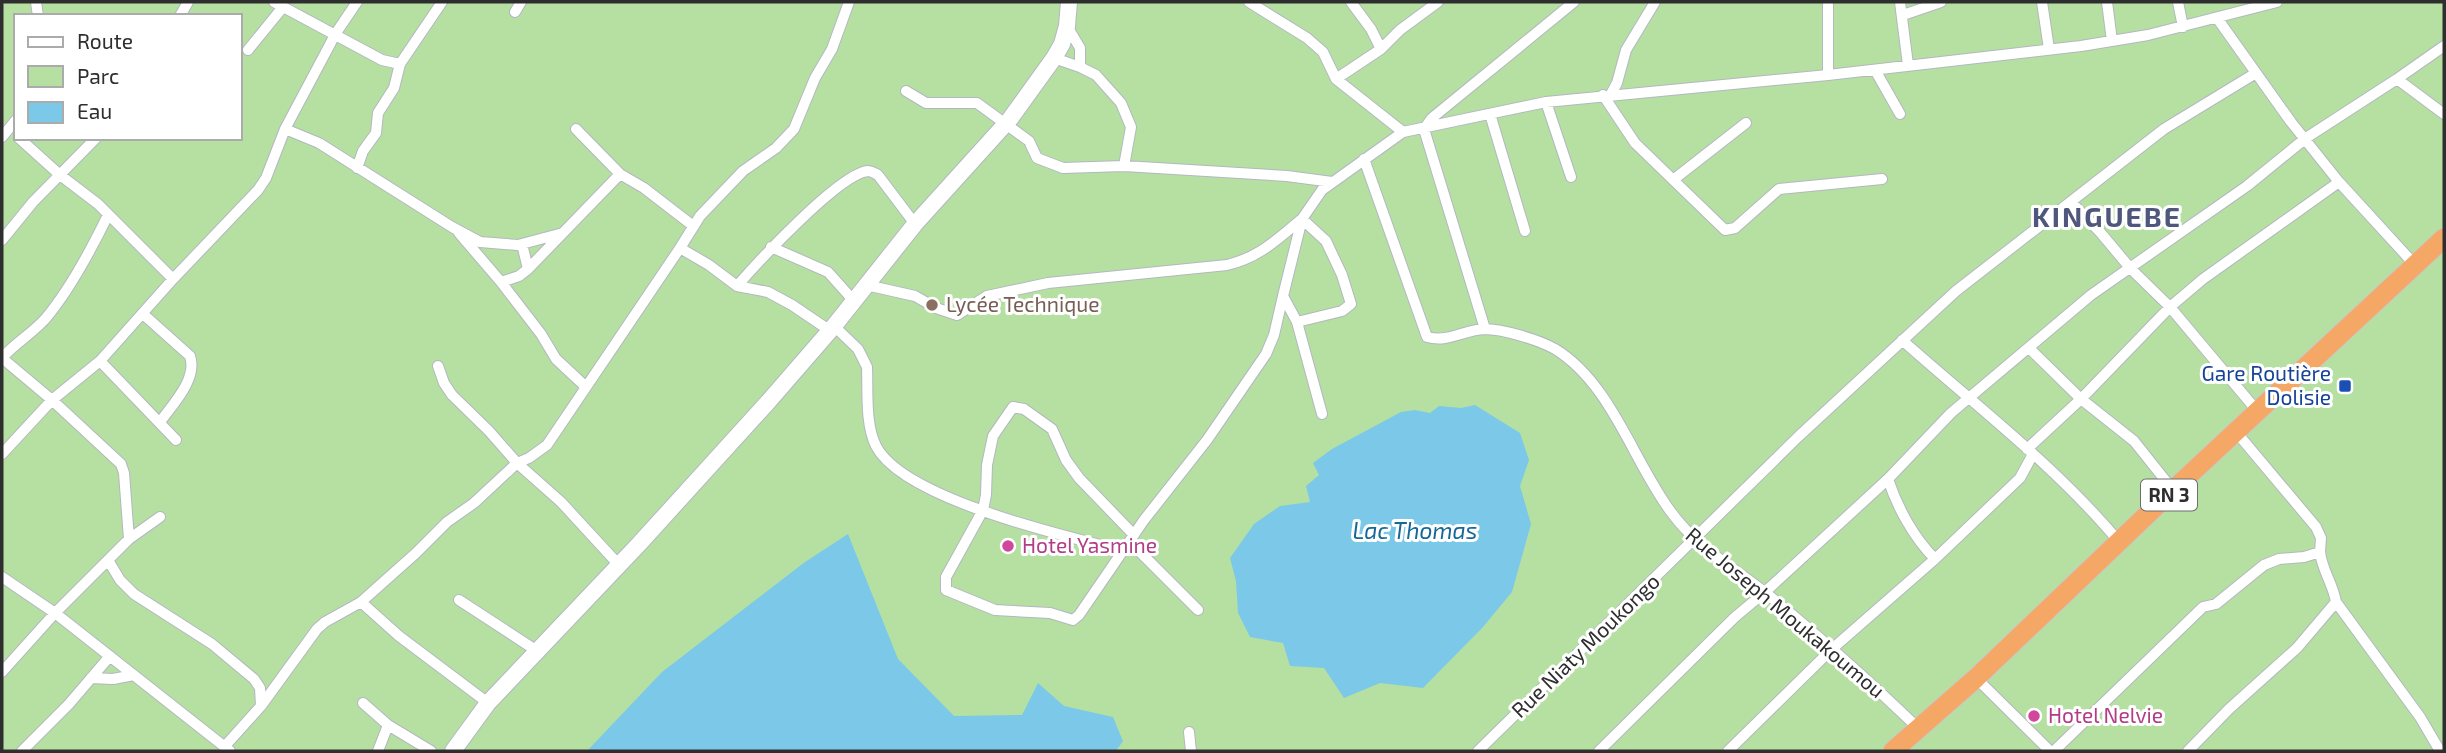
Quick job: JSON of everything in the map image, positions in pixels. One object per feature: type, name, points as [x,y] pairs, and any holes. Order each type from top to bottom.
[{"type":"highway","name":"RN 3","points":[[1893,751],[1976,678],[2444,238]]},
{"type":"street","points":[[2,454],[52,400],[100,361],[258,190],[266,178],[285,129],[336,33],[357,2]]},
{"type":"street","points":[[357,168],[363,151],[376,133],[378,113],[394,88],[400,64],[442,2]]},
{"type":"street","points":[[515,12],[521,2]]},
{"type":"street","points":[[2,577],[55,613],[228,749],[317,629],[361,602],[447,522],[474,503],[517,463],[529,458],[547,444],[680,248],[692,225],[743,171],[776,148],[794,129],[815,78],[832,49],[849,2]]},
{"type":"street","points":[[453,751],[488,703],[768,402],[832,328],[915,224],[1005,124],[1054,58],[1067,26],[1069,2]]},
{"type":"street","points":[[1249,2],[1307,38],[1323,52],[1336,79],[1403,132]]},
{"type":"street","points":[[1351,2],[1371,29],[1381,49]]},
{"type":"street","points":[[1336,79],[1381,49],[1400,30],[1438,2]]},
{"type":"street","points":[[1424,129],[1432,118],[1574,2]]},
{"type":"street","points":[[1607,94],[1617,83],[1626,50],[1655,2]]},
{"type":"street","points":[[1828,2],[1828,75]]},
{"type":"street","points":[[1900,2],[1908,65]]},
{"type":"street","points":[[1903,15],[1941,2]]},
{"type":"street","points":[[2042,2],[2049,49]]},
{"type":"street","points":[[2107,2],[2112,41]]},
{"type":"street","points":[[2178,2],[2183,27]]},
{"type":"street","points":[[866,285],[915,296],[936,308],[957,315],[987,296],[1048,283],[1227,265],[1256,255],[1301,219],[1317,195],[1332,182],[1403,132],[1546,102],[1607,94],[1828,75],[2112,41],[2217,18],[2248,5],[2277,2]]},
{"type":"street","points":[[248,50],[278,4],[382,60],[400,64]]},
{"type":"street","points":[[2217,18],[2339,182],[2415,265]]},
{"type":"street","points":[[1067,26],[1080,48],[1080,67]]},
{"type":"street","points":[[1599,751],[1735,617],[1888,479],[1936,428],[2091,295],[2247,186],[2305,138],[2398,79],[2444,46]]},
{"type":"street","points":[[1054,58],[1096,75],[1121,103],[1131,132],[1124,166]]},
{"type":"street","points":[[1875,70],[1900,114]]},
{"type":"street","name":"Rue Niaty Moukongo","points":[[1478,751],[1799,436],[1956,290],[2164,129],[2256,73]]},
{"type":"street","points":[[2398,79],[2444,114]]},
{"type":"street","points":[[906,91],[926,103],[977,103],[1029,141],[1037,158],[1063,168],[1124,166],[1287,176],[1332,182]]},
{"type":"street","points":[[1607,94],[1635,143],[1720,225],[1730,230],[1779,189],[1882,178]]},
{"type":"street","points":[[1546,102],[1571,177]]},
{"type":"street","points":[[1490,114],[1525,231]]},
{"type":"street","points":[[1673,180],[1746,123]]},
{"type":"street","points":[[285,129],[319,142],[480,242],[522,244],[563,233]]},
{"type":"street","points":[[576,129],[620,174],[644,188],[692,225]]},
{"type":"street","points":[[1364,159],[1427,337],[1443,340],[1485,329],[1424,129]]},
{"type":"street","points":[[21,140],[87,195],[173,279]]},
{"type":"street","points":[[2,240],[94,140]]},
{"type":"street","points":[[737,286],[771,247],[847,181],[870,171],[878,175],[915,224]]},
{"type":"street","points":[[501,282],[519,276],[528,269],[620,174]]},
{"type":"street","points":[[1728,751],[1832,649],[1935,559],[2020,478],[2030,452],[2169,307],[2203,279],[2339,182]]},
{"type":"street","points":[[2071,202],[2169,307],[2258,412]]},
{"type":"street","points":[[108,215],[94,244],[55,306],[38,326],[2,358],[121,464],[124,473],[128,539]]},
{"type":"street","points":[[1134,535],[1088,490],[1066,460],[1052,429],[1019,407],[1013,407],[993,436],[982,510],[946,577],[946,590],[995,610],[1050,613],[1073,620],[1082,612],[1134,535],[1201,448],[1266,354],[1274,335],[1301,219]]},
{"type":"street","points":[[1297,322],[1342,311],[1351,304],[1342,275],[1326,241],[1301,219]]},
{"type":"street","points":[[457,230],[541,334],[556,359],[586,387]]},
{"type":"street","points":[[522,244],[528,269]]},
{"type":"street","points":[[771,247],[828,272],[853,300]]},
{"type":"street","points":[[680,248],[737,286],[768,292],[832,328],[864,357],[873,437],[882,457],[889,464],[919,483],[982,510],[1026,525],[1124,551],[1136,548],[1198,610]]},
{"type":"street","points":[[1283,296],[1297,322],[1322,414]]},
{"type":"street","points":[[143,314],[190,356],[192,361],[186,384],[160,422]]},
{"type":"street","name":"Rue Joseph Moukakoumou","points":[[1485,329],[1541,342],[1556,350],[1588,377],[1658,494],[1694,541],[1765,592],[1918,728]]},
{"type":"street","points":[[1902,340],[2030,452],[2093,511],[2120,543]]},
{"type":"street","points":[[2029,348],[2081,399],[2133,441],[2173,490]]},
{"type":"street","points":[[100,361],[176,440]]},
{"type":"street","points":[[438,366],[452,395],[517,463],[561,502],[619,565]]},
{"type":"street","points":[[2237,433],[2316,527],[2321,538],[2323,569],[2333,586],[2336,602],[2420,717],[2440,751]]},
{"type":"street","points":[[1888,479],[1893,494],[1917,537],[1935,559]]},
{"type":"street","points":[[2,672],[55,613],[128,539],[160,517]]},
{"type":"street","points":[[1976,678],[2052,751],[2203,607],[2216,604],[2264,565],[2279,559],[2304,557],[2320,552]]},
{"type":"street","points":[[108,560],[120,580],[134,594],[212,644],[254,678],[260,688],[261,706]]},
{"type":"street","points":[[458,600],[537,651]]},
{"type":"street","points":[[361,602],[400,636],[488,703]]},
{"type":"street","points":[[2188,751],[2229,709],[2297,648],[2336,602]]},
{"type":"street","points":[[22,751],[110,656]]},
{"type":"street","points":[[91,678],[101,680],[134,675]]},
{"type":"street","points":[[363,703],[388,725],[430,751]]},
{"type":"street","points":[[378,751],[388,725]]},
{"type":"street","points":[[1189,732],[1191,751]]},
{"type":"green space","points":[[2,2],[2444,2],[2444,751],[2,751]]},
{"type":"water","name":"Lac Thomas","points":[[1475,405],[1520,433],[1529,460],[1520,486],[1531,524],[1512,592],[1483,627],[1423,688],[1380,683],[1344,698],[1324,668],[1290,666],[1283,643],[1250,637],[1238,613],[1236,581],[1230,558],[1254,524],[1280,506],[1310,502],[1306,486],[1319,475],[1313,463],[1332,449],[1401,412],[1415,410],[1430,413],[1439,406],[1461,408]]},
{"type":"water","points":[[848,534],[898,659],[954,716],[1022,715],[1038,683],[1064,706],[1113,717],[1123,741],[1116,751],[587,751],[662,672],[805,562]]},
{"type":"place","name":"Lycée Technique","points":[[932,305]]},
{"type":"place","name":"Gare Routière Dolisie","points":[[2345,386]]},
{"type":"place","name":"Hotel Yasmine","points":[[1008,546]]},
{"type":"place","name":"Hotel Nelvie","points":[[2034,716]]},
{"type":"district","name":"KINGUEBE","points":[[2107,217]]}]
